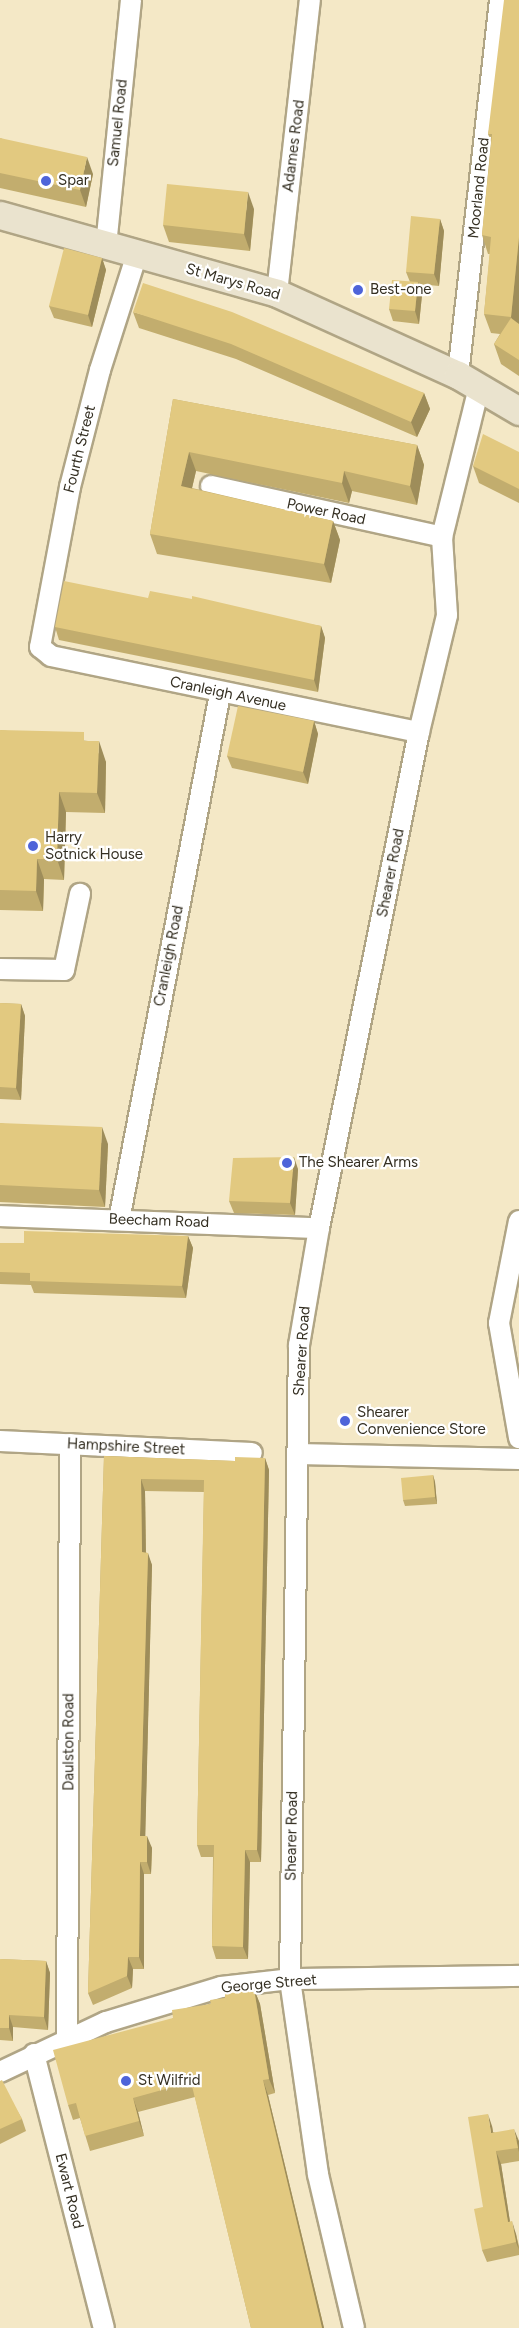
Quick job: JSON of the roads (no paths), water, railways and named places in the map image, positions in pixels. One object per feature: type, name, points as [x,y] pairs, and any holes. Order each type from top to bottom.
[{"type":"street","name":"Samuel Road","points":[[106,246],[131,0]]},
{"type":"street","name":"Adames Road","points":[[277,293],[310,0]]},
{"type":"street","name":"Moorland Road","points":[[469,381],[500,0]]},
{"type":"street","name":"St Marys Road","points":[[0,215],[277,293],[469,381],[519,411]]},
{"type":"street","name":"Fourth Street","points":[[40,647],[70,487],[100,370],[137,254]]},
{"type":"street","name":"Shearer Road","points":[[354,2328],[318,2174],[290,1979],[299,1345],[319,1228],[419,732],[447,615],[442,537],[469,381]]},
{"type":"street","name":"Power Road","points":[[211,486],[442,537]]},
{"type":"street","name":"Cranleigh Avenue","points":[[40,647],[51,656],[220,694],[419,732]]},
{"type":"street","name":"Cranleigh Road","points":[[119,1220],[220,694]]},
{"type":"street","points":[[0,969],[64,970],[80,894]]},
{"type":"street","name":"Beecham Road","points":[[0,1216],[319,1228]]},
{"type":"street","points":[[519,1221],[499,1323],[519,1438]]},
{"type":"street","name":"Hampshire Street","points":[[0,1441],[252,1453]]},
{"type":"street","name":"Daulston Road","points":[[67,2040],[70,1444]]},
{"type":"street","points":[[298,1454],[519,1459]]},
{"type":"street","name":"George Street","points":[[0,2072],[34,2054],[146,2007],[221,1987],[290,1979],[519,1976]]},
{"type":"street","name":"Ewart Road","points":[[34,2054],[104,2328]]},
{"type":"place","name":"Spar","points":[[46,181]]},
{"type":"place","name":"Best-one","points":[[358,290]]},
{"type":"place","name":"Harry Sotnick House","points":[[33,846]]},
{"type":"place","name":"The Shearer Arms","points":[[287,1163]]},
{"type":"place","name":"Shearer Convenience Store","points":[[345,1421]]},
{"type":"place","name":"St Wilfrid","points":[[126,2081]]}]
